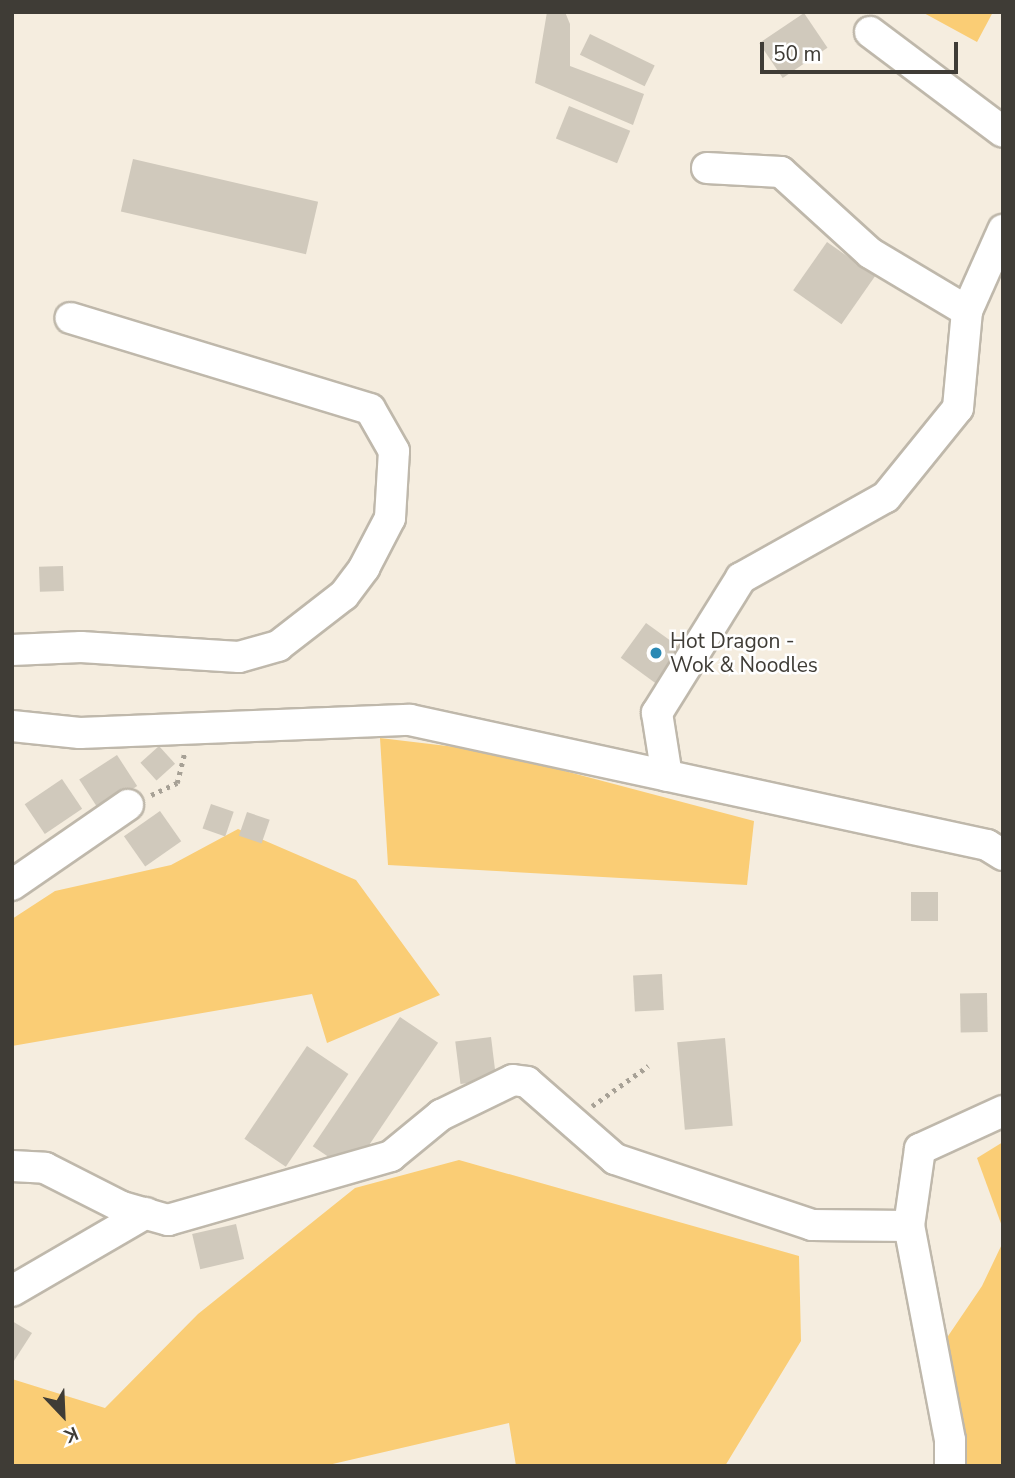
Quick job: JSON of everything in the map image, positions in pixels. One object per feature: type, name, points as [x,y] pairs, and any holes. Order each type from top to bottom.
[{"type":"street","points":[[870,32],[1003,132]]},
{"type":"street","points":[[707,168],[781,172],[870,253],[967,311]]},
{"type":"street","points":[[667,776],[657,713],[741,578],[886,497],[958,408],[967,311],[1003,230]]},
{"type":"street","points":[[12,650],[81,647],[239,657],[278,646],[344,595],[364,568],[390,518],[394,451],[370,409],[70,318]]},
{"type":"street","points":[[12,726],[80,733],[410,720],[988,845],[1003,855]]},
{"type":"street","points":[[12,885],[128,805]]},
{"type":"street","points":[[12,1166],[45,1168],[122,1207],[168,1220],[391,1156],[441,1115],[513,1080],[527,1082],[615,1159],[812,1225],[909,1226]]},
{"type":"street","points":[[950,1466],[950,1440],[909,1226],[920,1149],[1003,1111]]},
{"type":"street","points":[[12,1292],[146,1213]]},
{"type":"path","points":[[128,805],[177,783],[191,728]]},
{"type":"path","points":[[572,1121],[648,1066]]},
{"type":"shaded area","points":[[922,12],[993,12],[977,42]]},
{"type":"shaded area","points":[[380,738],[489,751],[754,821],[747,885],[388,865]]},
{"type":"shaded area","points":[[238,829],[356,880],[440,995],[327,1043],[312,994],[12,1046],[12,919],[55,891],[171,865]]},
{"type":"shaded area","points":[[1003,1142],[1003,1229],[977,1158]]},
{"type":"shaded area","points":[[459,1160],[799,1256],[801,1341],[725,1466],[516,1466],[509,1423],[324,1466],[12,1466],[12,1379],[105,1408],[198,1314],[355,1188]]},
{"type":"shaded area","points":[[1003,1242],[1003,1466],[959,1466],[944,1342],[982,1286]]},
{"type":"building","points":[[547,12],[565,12],[570,24],[570,66],[644,94],[633,125],[535,83]]},
{"type":"building","points":[[804,13],[827,48],[783,78],[759,43]]},
{"type":"building","points":[[590,34],[655,66],[645,86],[580,55]]},
{"type":"building","points":[[569,106],[630,131],[617,163],[556,138]]},
{"type":"building","points":[[133,159],[318,202],[306,254],[121,212]]},
{"type":"building","points":[[827,242],[875,276],[841,324],[793,290]]},
{"type":"building","points":[[63,566],[64,591],[40,592],[39,567]]},
{"type":"building","points":[[646,623],[682,649],[656,684],[621,658]]},
{"type":"building","points":[[159,746],[175,764],[156,781],[140,763]]},
{"type":"building","points":[[117,755],[137,786],[99,811],[79,780]]},
{"type":"building","points":[[62,779],[82,809],[45,834],[25,804]]},
{"type":"building","points":[[211,804],[234,812],[225,836],[203,829]]},
{"type":"building","points":[[160,811],[181,841],[145,867],[124,836]]},
{"type":"building","points":[[247,812],[270,820],[262,843],[239,836]]},
{"type":"building","points":[[911,892],[938,892],[938,921],[911,921]]},
{"type":"building","points":[[662,974],[664,1010],[635,1011],[633,976]]},
{"type":"building","points":[[960,993],[987,993],[988,1032],[961,1032]]},
{"type":"building","points":[[400,1017],[438,1043],[351,1172],[313,1146]]},
{"type":"building","points":[[491,1037],[496,1080],[461,1084],[455,1041]]},
{"type":"building","points":[[725,1038],[733,1126],[685,1130],[677,1042]]},
{"type":"building","points":[[307,1046],[348,1074],[286,1167],[244,1139]]},
{"type":"building","points":[[236,1224],[244,1259],[200,1269],[192,1234]]},
{"type":"building","points":[[12,1321],[32,1333],[12,1364]]},
{"type":"place","name":"Hot Dragon - Wok & Noodles","points":[[656,653]]}]
